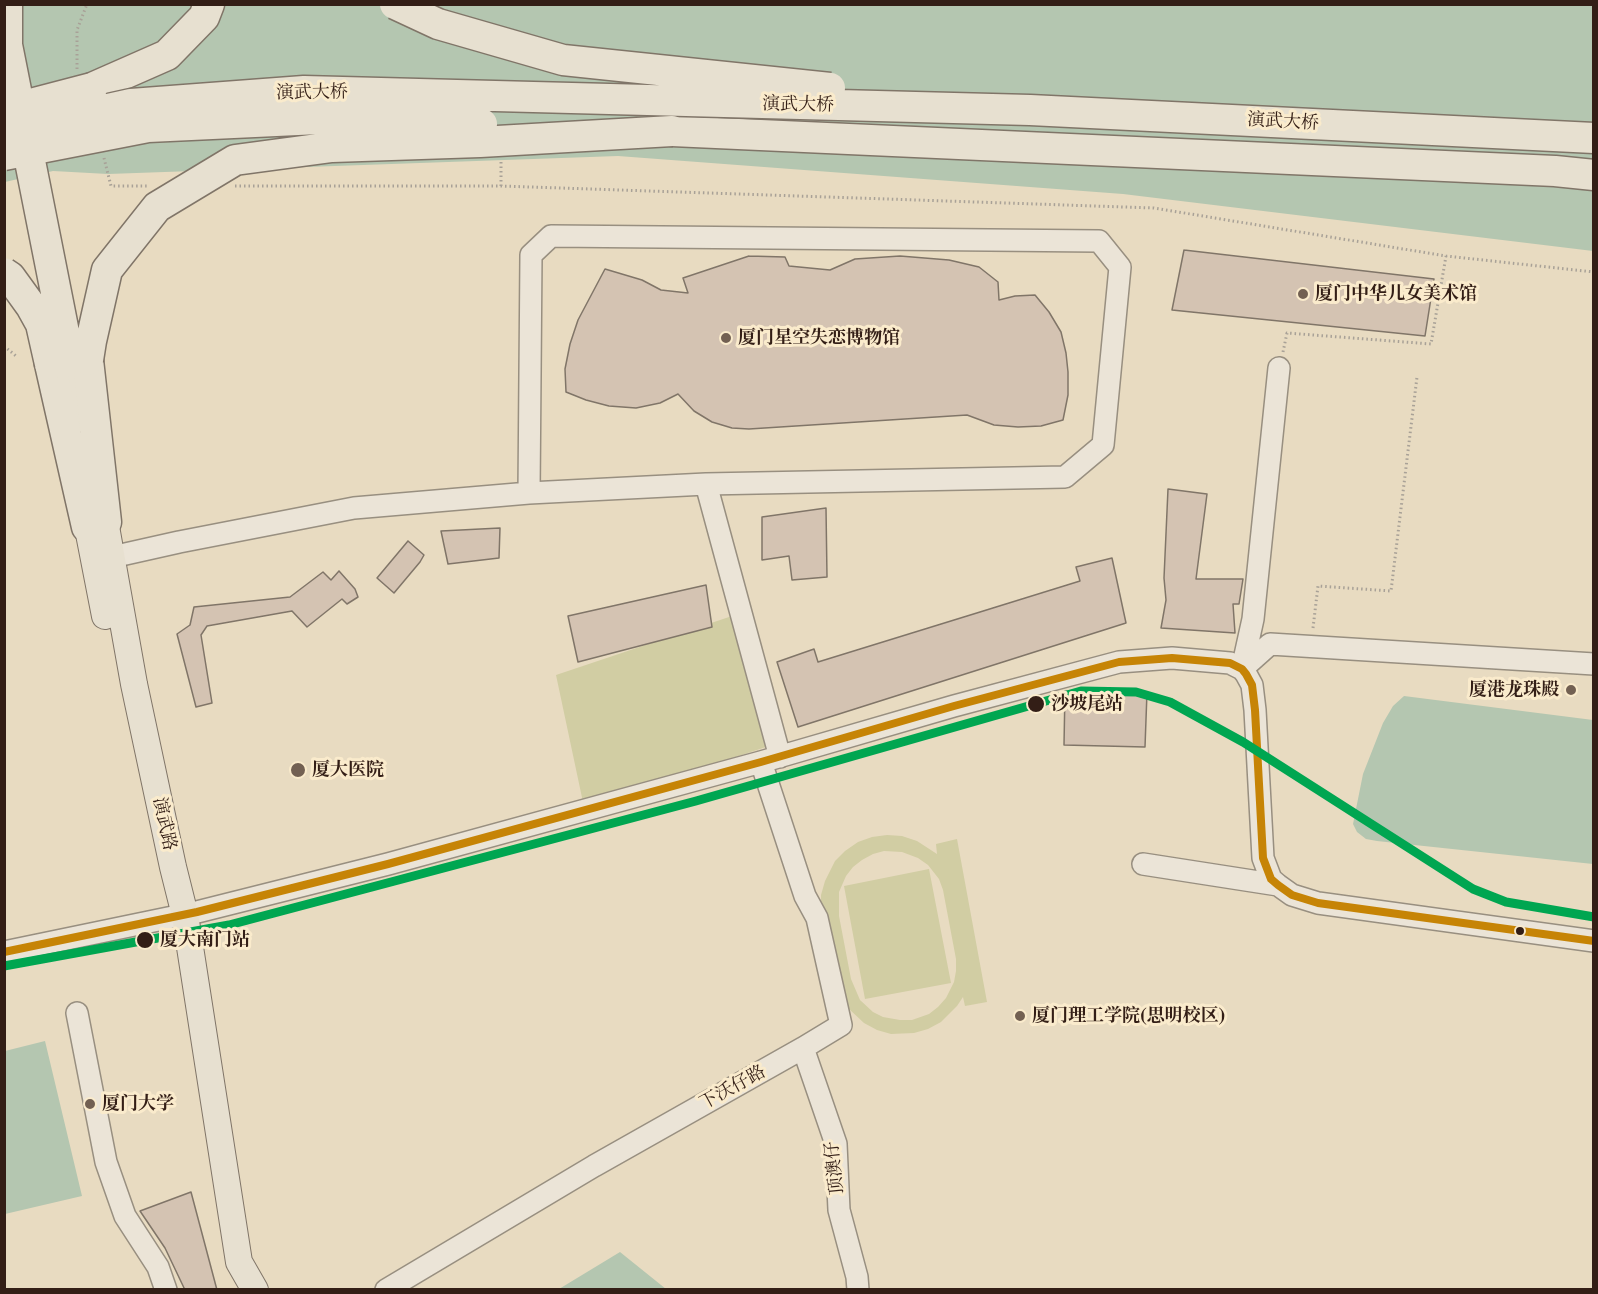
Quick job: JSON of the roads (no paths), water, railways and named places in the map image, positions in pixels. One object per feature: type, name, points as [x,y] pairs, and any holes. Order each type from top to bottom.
[{"type":"highway","points":[[7,4],[7,45],[97,525]]},
{"type":"highway","points":[[67,360],[4,110],[92,88],[167,55],[204,17],[209,4]]},
{"type":"highway","points":[[395,4],[438,24],[563,60],[1030,110]]},
{"type":"highway","name":"演武大桥","points":[[4,132],[131,104],[304,91],[1030,110],[1593,138]]},
{"type":"highway","name":"演武大桥","points":[[4,155],[148,128],[340,118],[672,131],[1593,175]]},
{"type":"highway","points":[[67,360],[91,341],[107,270],[158,207],[235,160],[332,147],[480,142],[672,131]]},
{"type":"highway","points":[[4,273],[10,277],[31,306],[67,360]]},
{"type":"main road","name":"演武路","points":[[97,525],[112,557],[134,684],[173,867],[177,916],[225,1267],[237,1290]]},
{"type":"main road","name":"演武路","points":[[97,525],[122,698],[177,916],[240,1262],[255,1290]]},
{"type":"street","points":[[112,557],[354,508],[529,493],[706,484],[1065,477],[1103,445],[1120,267],[1099,241],[550,236],[531,255],[529,493]]},
{"type":"street","points":[[1242,669],[1253,619],[1279,368]]},
{"type":"street","points":[[706,484],[771,760]]},
{"type":"street","points":[[1242,669],[1270,644],[1593,664]]},
{"type":"street","points":[[4,952],[177,916],[388,864],[1119,662],[1172,658],[1230,663],[1242,669],[1252,685],[1263,858],[1271,879],[1278,885],[1292,894],[1318,903],[1593,940]]},
{"type":"street","name":"下沃仔路","points":[[386,1290],[594,1166],[841,1025],[817,918],[805,896],[771,760]]},
{"type":"street","points":[[1143,864],[1278,885]]},
{"type":"street","points":[[77,1013],[106,1162],[125,1216],[158,1267],[166,1290]]},
{"type":"street","name":"顶澳仔","points":[[803,1048],[836,1144],[839,1210],[857,1277],[858,1290]]},
{"type":"place","name":"厦门中华儿女美术馆","points":[[1303,294]]},
{"type":"place","name":"厦门星空失恋博物馆","points":[[726,338]]},
{"type":"place","name":"厦港龙珠殿","points":[[1571,690]]},
{"type":"place","name":"沙坡尾站","points":[[1036,704]]},
{"type":"place","name":"厦大医院","points":[[298,770]]},
{"type":"place","name":"厦大南门站","points":[[145,940]]},
{"type":"place","name":"厦门理工学院(思明校区)","points":[[1020,1016]]},
{"type":"place","name":"厦门大学","points":[[90,1104]]}]
